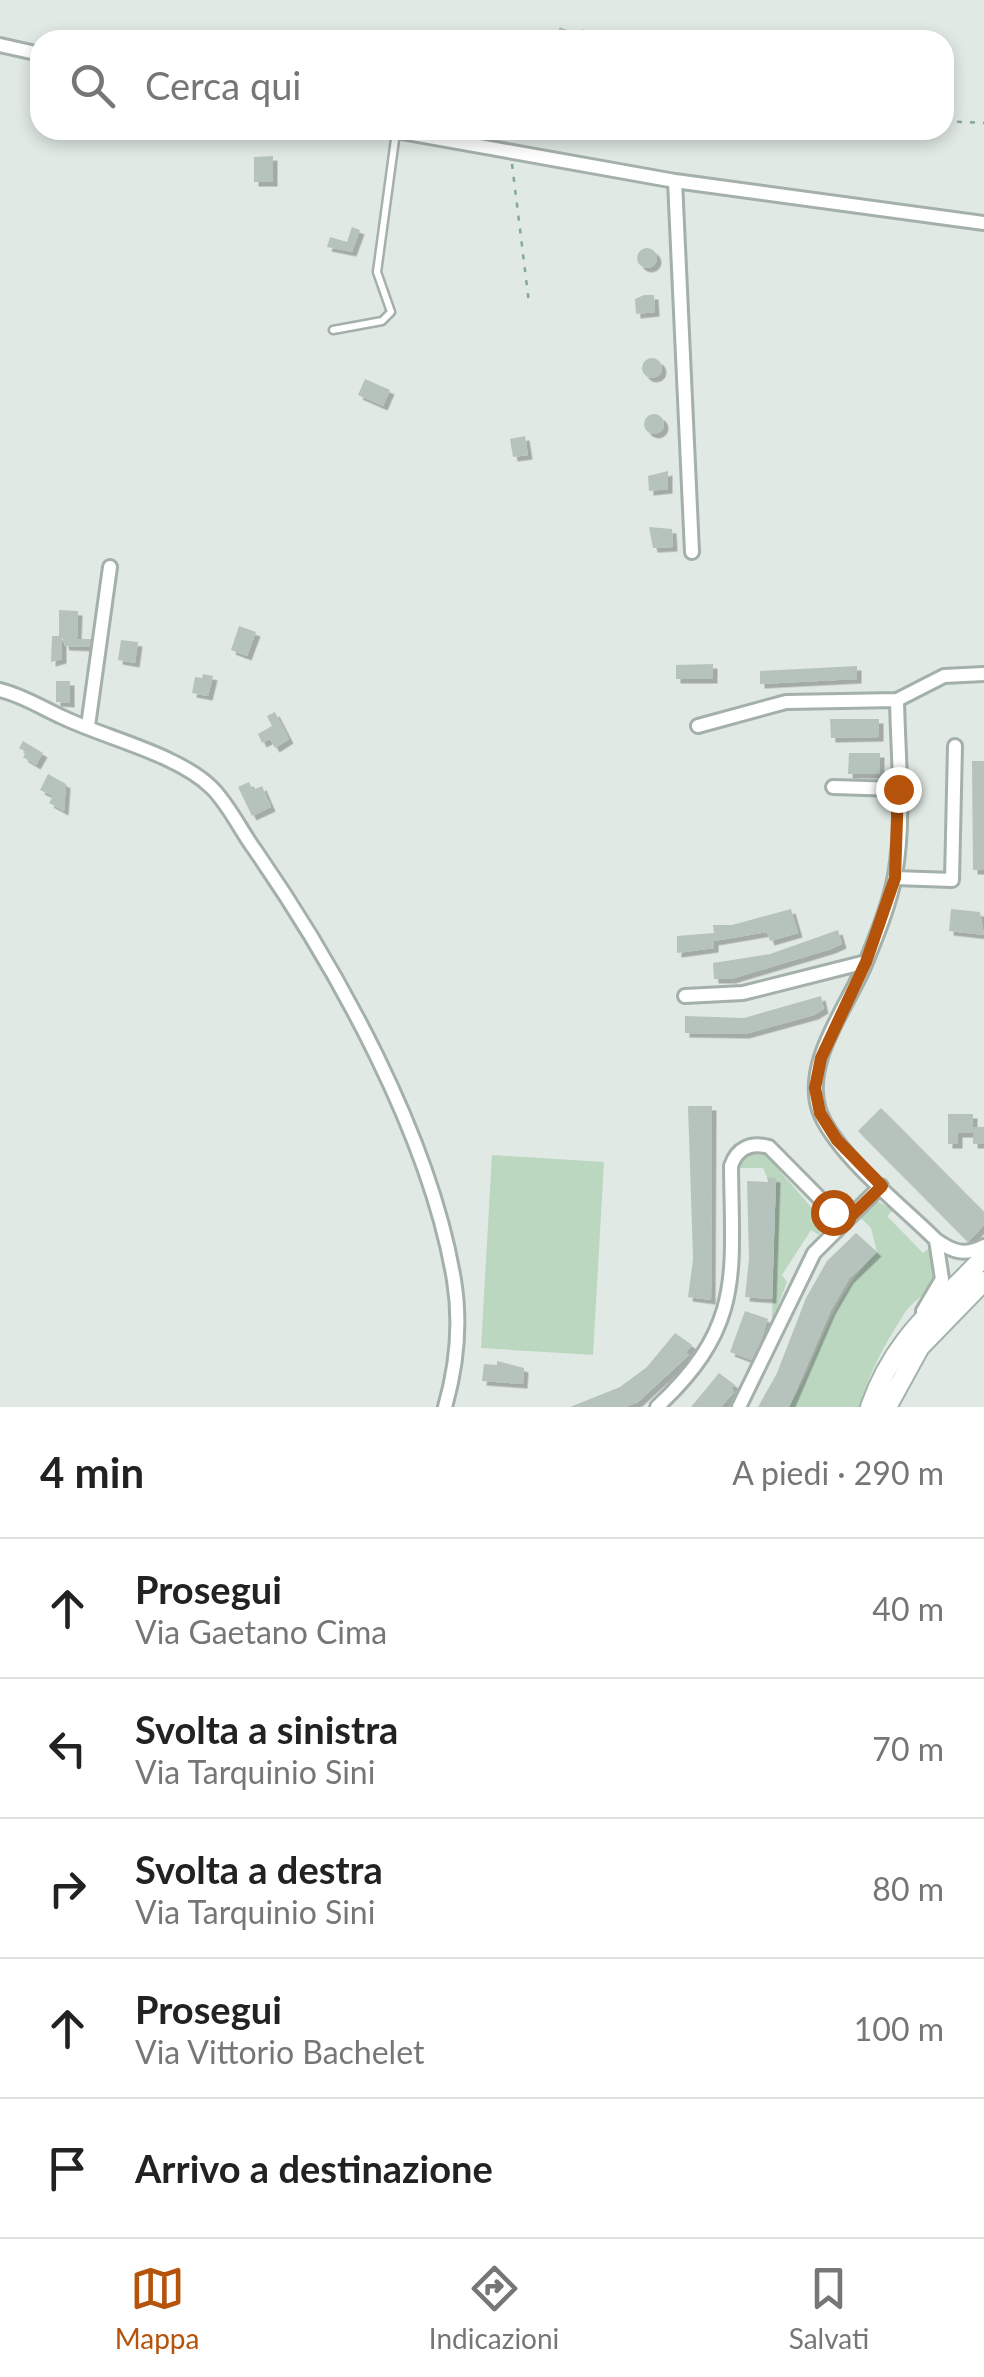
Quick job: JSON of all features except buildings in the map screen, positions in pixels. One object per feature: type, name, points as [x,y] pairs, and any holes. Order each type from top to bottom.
[{"type":"street","points":[[0,45],[30,52]]},
{"type":"street","points":[[443,140],[674,181],[984,223]]},
{"type":"street","points":[[674,181],[692,552]]},
{"type":"street","points":[[88,726],[110,567]]},
{"type":"street","points":[[698,726],[786,702],[896,700],[944,676],[984,674]]},
{"type":"street","points":[[0,690],[88,726],[212,788],[291,902],[363,1030],[432,1186],[454,1282],[456,1369],[445,1407]]},
{"type":"street","points":[[896,700],[895,878],[866,962],[821,1058],[815,1088],[820,1113],[837,1140],[936,1240],[952,1251],[969,1254],[984,1246]]},
{"type":"street","points":[[895,878],[952,880],[955,746]]},
{"type":"street","points":[[833,788],[898,789]]},
{"type":"street","points":[[685,996],[743,993],[866,962]]},
{"type":"street","points":[[657,1407],[705,1354],[724,1314],[732,1287],[731,1166],[738,1152],[756,1144],[768,1147],[844,1223]]},
{"type":"street","points":[[739,1407],[814,1254],[882,1186]]},
{"type":"street","points":[[870,1407],[890,1360],[942,1278],[936,1240]]},
{"type":"street","points":[[916,1322],[984,1257]]},
{"type":"street","points":[[887,1407],[920,1347],[984,1281]]},
{"type":"lane","points":[[332,330],[382,322],[391,312],[377,272],[392,140]]},
{"type":"path","points":[[954,122],[984,123]]},
{"type":"path","points":[[510,152],[529,303]]},
{"type":"green space","points":[[752,1152],[765,1154],[825,1223],[819,1235],[811,1230],[782,1275],[787,1282],[772,1321],[776,1179],[767,1177],[763,1168],[739,1168],[740,1161]]},
{"type":"green space","points":[[492,1155],[604,1162],[593,1355],[481,1348]]},
{"type":"green space","points":[[877,1201],[893,1210],[887,1216],[923,1253],[931,1250],[937,1264],[936,1277],[908,1308],[891,1335],[860,1407],[789,1407],[836,1307],[877,1252],[871,1228],[859,1216]]},
{"type":"route","points":[[833,1212],[844,1223],[882,1186],[837,1140],[820,1113],[815,1088],[821,1058],[866,962],[895,878],[898,789]]}]
